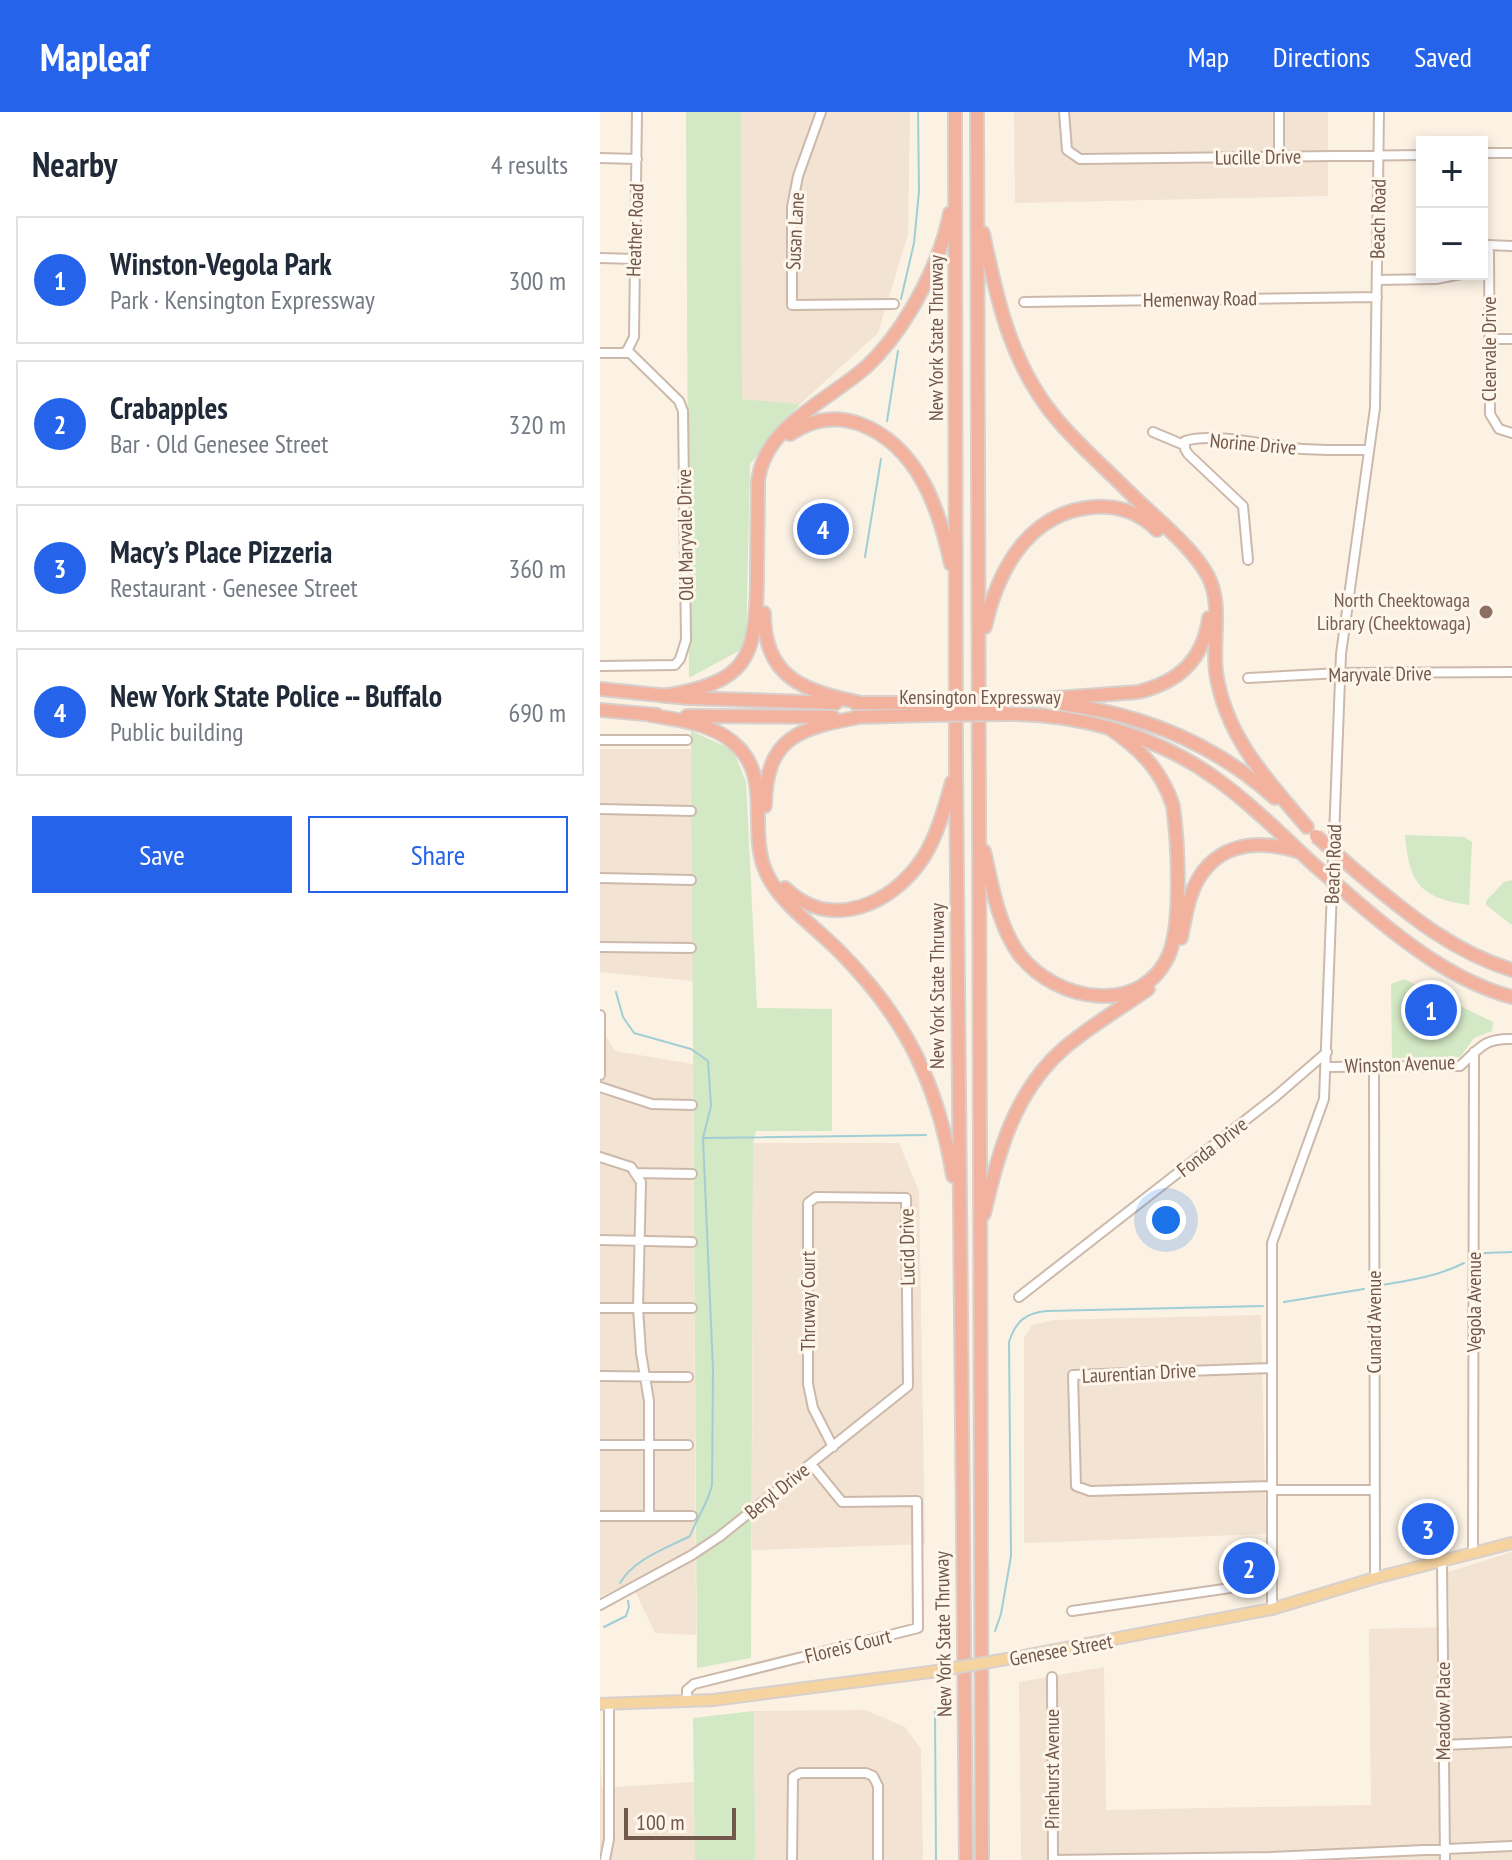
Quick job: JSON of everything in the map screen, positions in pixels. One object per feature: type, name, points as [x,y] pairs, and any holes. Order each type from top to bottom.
[{"type":"highway","name":"New York State Thruway","points":[[955,112],[956,768],[966,1860]]},
{"type":"highway","name":"New York State Thruway","points":[[977,112],[981,645],[979,1233],[982,1860]]},
{"type":"highway","points":[[664,696],[707,687],[729,675],[746,656],[756,625],[758,481],[763,459],[785,429],[863,371],[910,312],[946,232],[955,174]]},
{"type":"highway","points":[[977,205],[1000,313],[1017,356],[1058,421],[1202,567],[1209,579],[1216,605],[1215,669],[1225,713],[1250,758],[1311,831]]},
{"type":"highway","points":[[860,710],[798,684],[784,673],[770,649],[764,620],[764,483],[769,459],[780,443],[811,423],[834,419],[870,428],[899,446],[918,472],[932,501],[957,589]]},
{"type":"highway","points":[[981,645],[990,604],[1014,553],[1039,526],[1072,510],[1101,506],[1135,514],[1149,522],[1201,578],[1209,605],[1208,626],[1197,655],[1178,676],[1138,692],[1009,706]]},
{"type":"highway","name":"Kensington Expressway","points":[[600,689],[860,710]]},
{"type":"highway","name":"Kensington Expressway","points":[[1009,706],[1108,727],[1187,760],[1214,777],[1364,908],[1426,957],[1467,980],[1512,997]]},
{"type":"highway","name":"Kensington Expressway","points":[[600,710],[650,715],[1009,706],[1089,707],[1131,717],[1194,742],[1224,758],[1430,932],[1471,955],[1512,970]]},
{"type":"highway","points":[[860,710],[802,730],[783,747],[769,771],[765,793],[767,853],[784,887],[808,906],[835,911],[851,909],[877,900],[903,881],[925,854],[956,768]]},
{"type":"highway","points":[[650,715],[715,729],[745,755],[756,783],[759,840],[767,874],[785,900],[867,979],[908,1037],[943,1122],[959,1208]]},
{"type":"highway","points":[[979,833],[1004,924],[1019,954],[1039,973],[1068,990],[1099,996],[1131,991],[1149,980],[1169,954],[1175,929],[1173,806],[1165,783],[1154,765],[1132,743],[1108,727]]},
{"type":"highway","points":[[979,1233],[999,1154],[1030,1086],[1062,1050],[1161,977],[1176,955],[1191,895],[1206,870],[1235,848],[1252,844],[1269,843],[1300,852]]},
{"type":"main road","name":"Genesee Street","points":[[605,1704],[687,1702],[930,1672],[1019,1657],[1272,1609],[1375,1578],[1512,1543]]},
{"type":"street","name":"Heather Road","points":[[628,349],[634,337],[637,112]]},
{"type":"street","name":"Susan Lane","points":[[821,112],[798,176],[792,207],[792,305],[894,304]]},
{"type":"street","name":"Lucille Drive","points":[[1064,112],[1065,145],[1075,158],[1416,155]]},
{"type":"street","points":[[1279,112],[1279,157]]},
{"type":"street","name":"Beach Road","points":[[1272,1609],[1272,1243],[1324,1099],[1340,673],[1375,408],[1379,112]]},
{"type":"street","points":[[1488,153],[1512,153]]},
{"type":"street","points":[[600,158],[637,159]]},
{"type":"street","points":[[1488,245],[1512,246]]},
{"type":"street","points":[[600,258],[635,259]]},
{"type":"street","points":[[1377,280],[1416,279]]},
{"type":"street","name":"Clearvale Drive","points":[[1486,280],[1490,414],[1499,429],[1512,433]]},
{"type":"street","name":"Hemenway Road","points":[[1024,302],[1377,297]]},
{"type":"street","points":[[1489,339],[1512,339]]},
{"type":"street","points":[[600,353],[619,354],[628,349]]},
{"type":"street","name":"Old Maryvale Drive","points":[[600,666],[675,665],[686,640],[683,411],[679,401],[628,349]]},
{"type":"street","points":[[1153,432],[1184,445]]},
{"type":"street","name":"Norine Drive","points":[[1248,560],[1243,506],[1188,454],[1185,441],[1195,439],[1309,449],[1369,450]]},
{"type":"street","name":"Maryvale Drive","points":[[1248,678],[1340,673],[1512,672]]},
{"type":"street","points":[[600,740],[687,740]]},
{"type":"street","points":[[600,809],[691,811]]},
{"type":"street","points":[[600,878],[691,880]]},
{"type":"street","points":[[600,947],[691,948]]},
{"type":"street","points":[[600,1015],[600,1075]]},
{"type":"street","name":"Winston Avenue","points":[[1327,1067],[1460,1066],[1494,1038],[1512,1039]]},
{"type":"street","name":"Fonda Drive","points":[[1019,1297],[1275,1097],[1327,1052]]},
{"type":"street","name":"Vegola Avenue","points":[[1473,1553],[1474,1052]]},
{"type":"street","name":"Cunard Avenue","points":[[1374,1066],[1375,1578]]},
{"type":"street","points":[[600,1087],[652,1104],[692,1105]]},
{"type":"street","points":[[600,1157],[631,1167],[641,1182],[638,1308],[649,1401],[649,1516]]},
{"type":"street","points":[[635,1173],[692,1174]]},
{"type":"street","name":"Thruway Court","points":[[833,1447],[813,1408],[808,1384],[808,1203],[816,1197],[859,1198]]},
{"type":"street","name":"Lucid Drive","points":[[859,1198],[906,1198],[908,1343]]},
{"type":"street","points":[[600,1240],[692,1242]]},
{"type":"street","points":[[600,1308],[692,1308]]},
{"type":"street","name":"Beryl Drive","points":[[600,1605],[692,1555],[908,1386],[908,1343]]},
{"type":"street","name":"Laurentian Drive","points":[[1272,1368],[1073,1375],[1076,1486],[1090,1491],[1272,1488]]},
{"type":"street","points":[[600,1376],[688,1377]]},
{"type":"street","points":[[601,1445],[688,1445]]},
{"type":"street","name":"Floreis Court","points":[[687,1702],[687,1690],[694,1684],[918,1628],[917,1501],[842,1502],[811,1464]]},
{"type":"street","points":[[1272,1488],[1373,1490]]},
{"type":"street","points":[[600,1516],[692,1516]]},
{"type":"street","name":"Meadow Place","points":[[1442,1561],[1445,1860]]},
{"type":"street","points":[[1072,1611],[1272,1582]]},
{"type":"street","name":"Pinehurst Avenue","points":[[1052,1677],[1053,1860]]},
{"type":"street","points":[[605,1704],[609,1839],[605,1860]]},
{"type":"street","points":[[1443,1745],[1512,1742]]},
{"type":"street","points":[[792,1860],[791,1790],[793,1777],[800,1773],[866,1773],[873,1776],[878,1786],[878,1860]]},
{"type":"street","points":[[1053,1860],[1166,1860],[1512,1846]]},
{"type":"shaded area","points":[[741,112],[910,112],[908,234],[878,333],[800,404],[742,399]]},
{"type":"shaded area","points":[[1014,112],[1328,112],[1328,196],[1015,203]]},
{"type":"shaded area","points":[[600,749],[692,749],[693,981],[600,972]]},
{"type":"shaded area","points":[[600,1026],[615,1051],[693,1064],[696,1635],[655,1633],[631,1582],[600,1597]]},
{"type":"shaded area","points":[[753,1143],[899,1143],[919,1191],[925,1544],[752,1550]]},
{"type":"shaded area","points":[[1261,1315],[1266,1534],[1024,1543],[1024,1338],[1032,1325],[1054,1320]]},
{"type":"shaded area","points":[[1512,1552],[1512,1860],[1021,1860],[1019,1682],[1104,1667],[1106,1810],[1371,1805],[1369,1629],[1450,1627],[1448,1572]]},
{"type":"shaded area","points":[[865,1710],[905,1727],[921,1749],[923,1860],[755,1860],[754,1711]]},
{"type":"shaded area","points":[[600,1760],[602,1788],[694,1782],[695,1860],[600,1860]]},
{"type":"green space","points":[[686,112],[741,112],[742,399],[800,404],[750,464],[746,647],[689,678]]},
{"type":"green space","points":[[691,731],[733,750],[746,782],[757,1008],[832,1009],[832,1131],[756,1131],[753,1143],[751,1658],[697,1668]]},
{"type":"green space","points":[[1405,835],[1464,837],[1472,842],[1469,905],[1439,898],[1420,885],[1410,865]]},
{"type":"green space","points":[[1512,880],[1512,925],[1486,905],[1486,901],[1504,882]]},
{"type":"green space","points":[[1404,979],[1493,1022],[1492,1031],[1474,1038],[1460,1057],[1392,1058],[1391,984]]},
{"type":"green space","points":[[754,1711],[755,1860],[695,1860],[693,1718]]},
{"type":"waterway","points":[[901,299],[914,243],[919,191],[918,112]]},
{"type":"waterway","points":[[887,421],[898,351]]},
{"type":"waterway","points":[[865,557],[881,459]]},
{"type":"waterway","points":[[616,992],[623,1017],[634,1033],[691,1049],[708,1061],[711,1106],[703,1138],[713,1370],[712,1485],[705,1504],[690,1536],[642,1561],[620,1583]]},
{"type":"waterway","points":[[704,1138],[926,1135]]},
{"type":"waterway","points":[[1480,1255],[1512,1252]]},
{"type":"waterway","points":[[1383,1285],[1435,1274],[1464,1263]]},
{"type":"waterway","points":[[1284,1302],[1364,1289]]},
{"type":"waterway","points":[[995,1631],[1011,1556],[1009,1342],[1018,1323],[1027,1316],[1047,1311],[1263,1306]]},
{"type":"waterway","points":[[604,1627],[626,1616],[628,1601]]},
{"type":"waterway","points":[[936,1860],[935,1712],[944,1695]]},
{"type":"place","name":"New York State Police -- Buffalo","points":[[823,529]]},
{"type":"place","name":"North Cheektowaga Library (Cheektowaga)","points":[[1486,612]]},
{"type":"place","name":"Winston-Vegola Park","points":[[1431,1010]]},
{"type":"place","name":"Macy’s Place Pizzeria","points":[[1428,1529]]},
{"type":"place","name":"Crabapples","points":[[1249,1568]]}]
